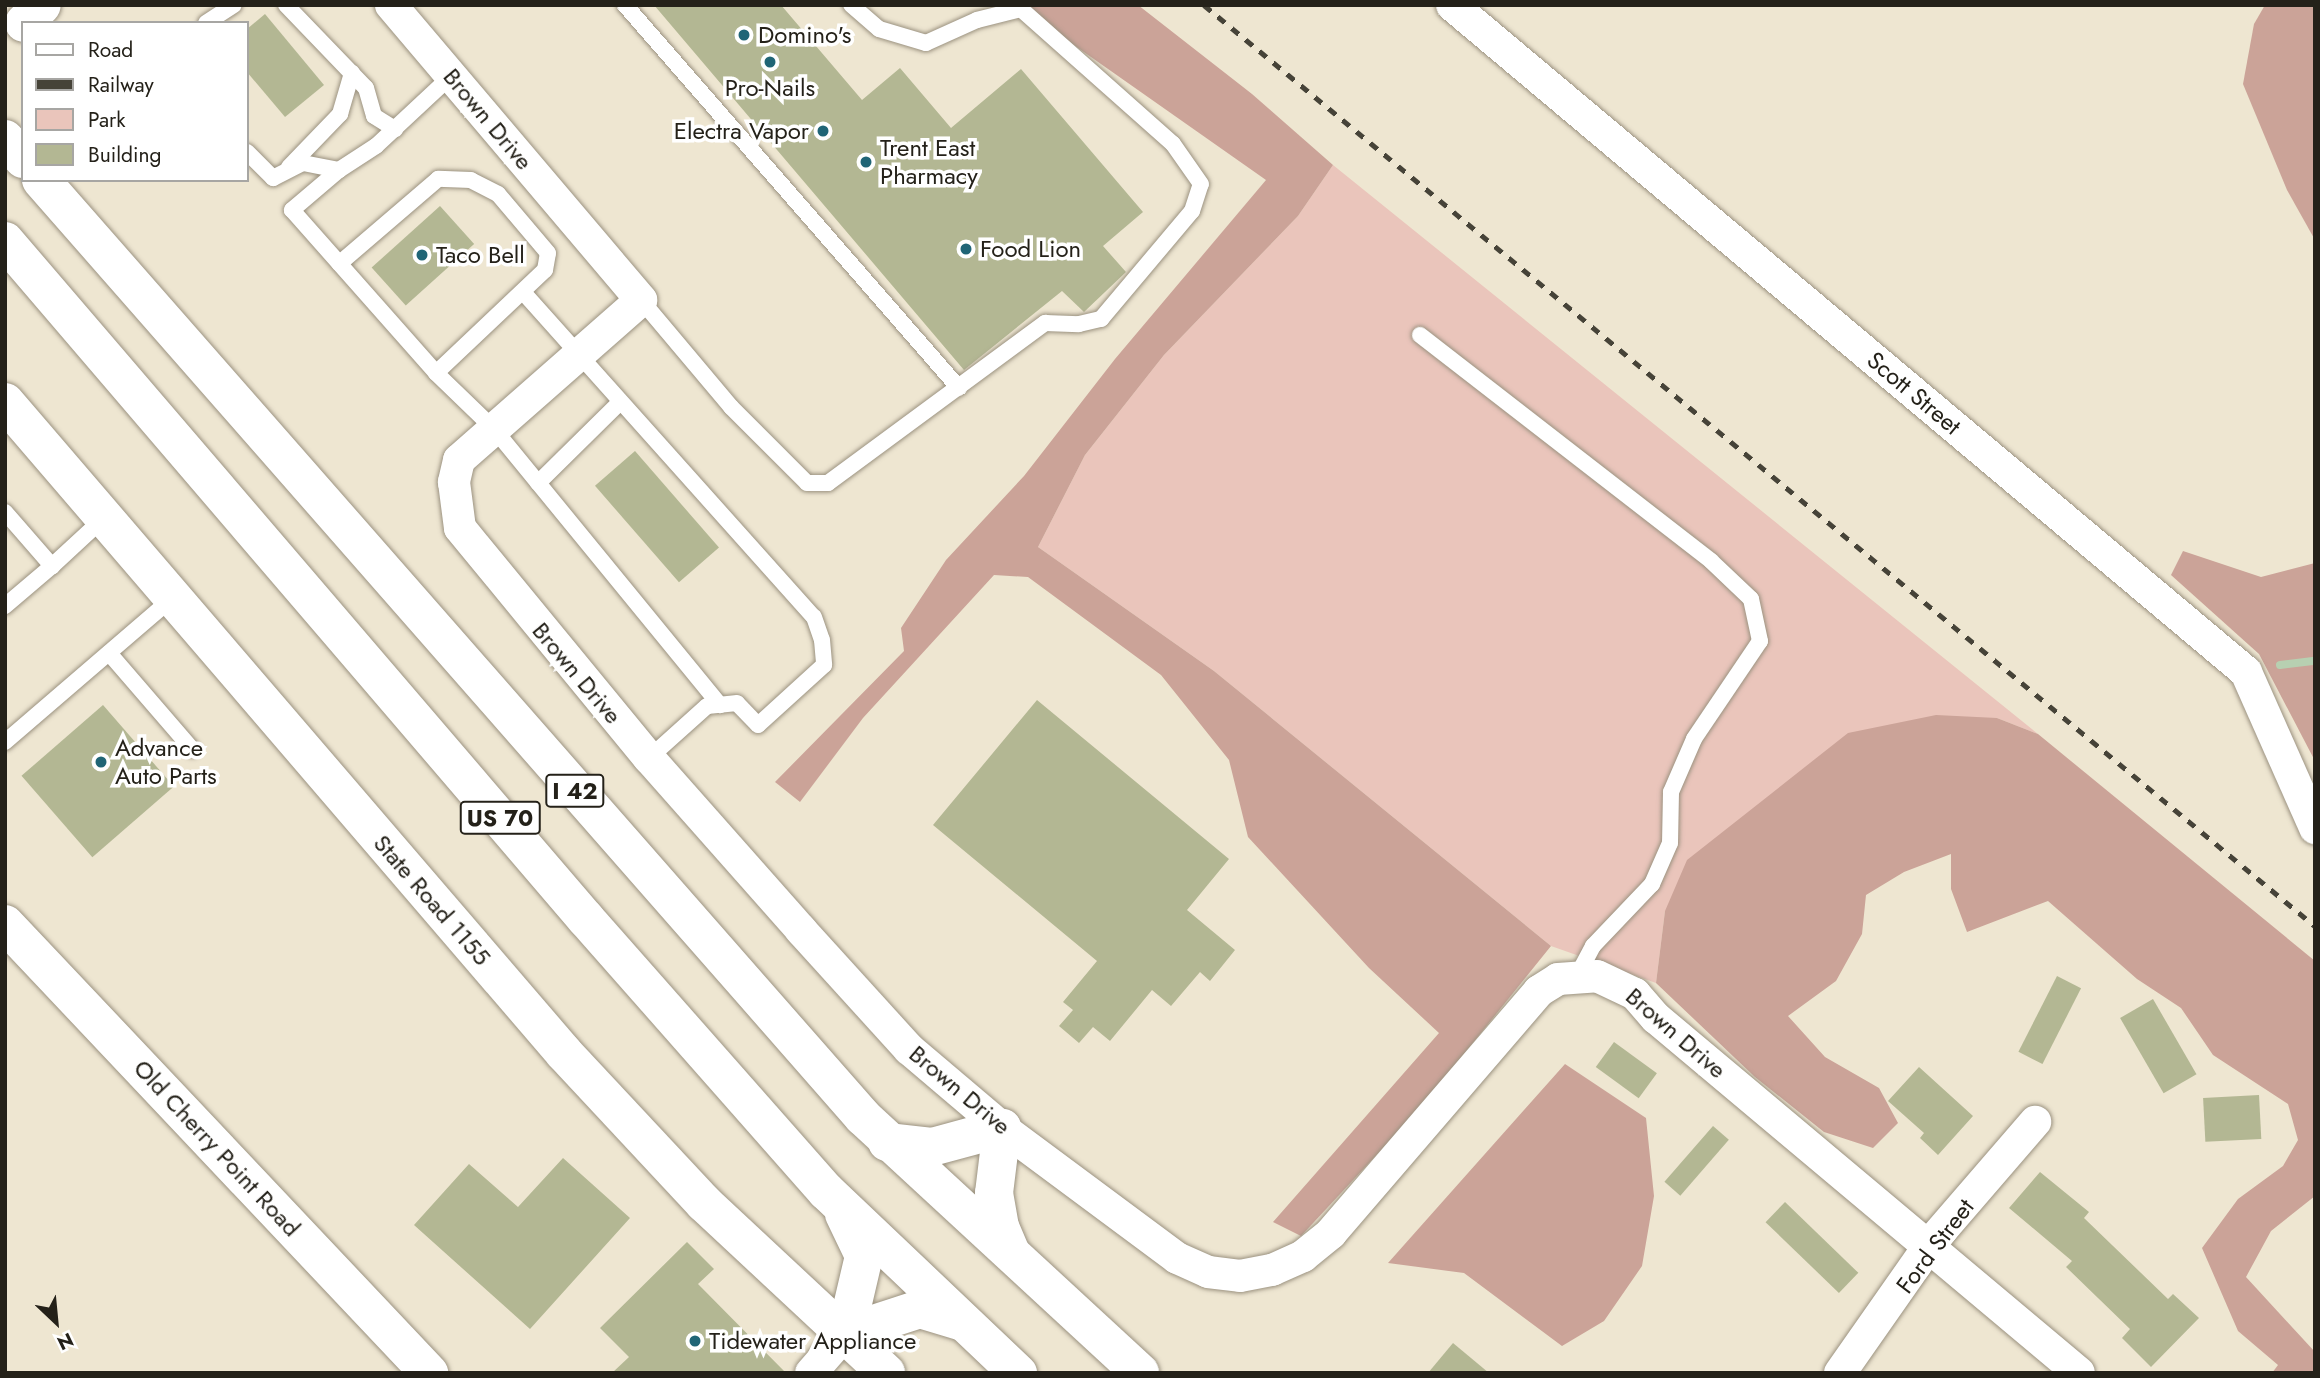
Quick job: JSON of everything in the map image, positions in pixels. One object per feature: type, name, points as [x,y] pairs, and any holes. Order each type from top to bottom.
[{"type":"main road","points":[[5,139],[21,157]]},
{"type":"main road","name":"I 42","points":[[43,182],[203,370],[887,1142],[1140,1373]]},
{"type":"main road","name":"US 70","points":[[5,241],[586,919],[826,1191],[1018,1373]]},
{"type":"main road","name":"State Road 1155","points":[[5,402],[564,1053],[704,1203],[886,1373]]},
{"type":"main road","name":"Old Cherry Point Road","points":[[5,924],[429,1373]]},
{"type":"main road","points":[[887,1142],[932,1147],[1002,1128],[995,1202],[1013,1258]]},
{"type":"main road","points":[[826,1191],[849,1220],[864,1256],[846,1334]]},
{"type":"main road","points":[[846,1334],[920,1309],[968,1324]]},
{"type":"street","name":"Brown Drive","points":[[391,5],[640,300],[459,460],[454,505],[460,528],[649,758],[909,1049],[1002,1128],[1177,1258],[1208,1272],[1229,1275],[1272,1270],[1303,1256],[1348,1215],[1521,1009],[1558,979],[1578,974],[1615,982],[1635,994],[1656,1018],[2079,1373]]},
{"type":"street","name":"Scott Street","points":[[1452,5],[2246,671],[2315,828]]},
{"type":"street","name":"Ford Street","points":[[1840,1373],[1929,1246],[2035,1122]]},
{"type":"street","points":[[811,1373],[846,1334]]},
{"type":"lane","points":[[209,21],[234,5]]},
{"type":"lane","points":[[286,5],[366,89],[374,116],[395,129]]},
{"type":"lane","points":[[625,5],[959,388]]},
{"type":"lane","points":[[640,300],[732,407],[807,483],[828,483],[1045,323],[1079,324],[1101,319],[1192,211],[1201,184],[1174,144],[1021,9],[976,20],[926,43],[879,29],[851,5]]},
{"type":"lane","points":[[286,171],[340,114],[352,73]]},
{"type":"lane","points":[[451,76],[395,129],[339,170],[292,210],[436,373],[494,429],[720,705]]},
{"type":"lane","points":[[248,153],[273,178],[303,163],[339,170]]},
{"type":"lane","points":[[339,264],[438,179],[471,180],[498,194],[548,253],[545,271],[436,373]]},
{"type":"lane","points":[[523,292],[814,617],[822,640],[824,665],[758,725],[737,703],[707,706],[649,758]]},
{"type":"lane","points":[[1420,335],[1711,561],[1751,598],[1760,641],[1694,740],[1671,792],[1670,843],[1652,884],[1593,946],[1578,974]]},
{"type":"lane","points":[[538,484],[620,402]]},
{"type":"lane","points":[[5,512],[52,566]]},
{"type":"lane","points":[[5,606],[103,519]]},
{"type":"lane","points":[[5,743],[171,598]]},
{"type":"lane","points":[[109,653],[192,749]]},
{"type":"green space","points":[[1333,165],[2038,734],[1997,718],[1665,911],[1656,983],[1551,946],[1214,671],[1038,547],[1085,455],[1164,355],[1298,216]]},
{"type":"shaded area","points":[[1017,5],[1138,5],[1252,94],[1333,165],[1298,216],[1164,355],[1085,455],[1038,547],[1214,671],[1551,946],[1422,1106],[1301,1236],[1273,1222],[1439,1033],[1369,968],[1248,837],[1229,760],[1161,675],[1028,577],[994,575],[863,718],[800,802],[775,782],[904,651],[901,628],[946,560],[1024,476],[1115,359],[1266,180]]},
{"type":"shaded area","points":[[2265,5],[2315,5],[2315,240],[2287,190],[2243,84],[2254,24]]},
{"type":"shaded area","points":[[2183,551],[2261,577],[2315,563],[2315,761],[2259,654],[2171,575]]},
{"type":"shaded area","points":[[1936,715],[1997,718],[2038,734],[2315,961],[2315,1196],[2271,1231],[2246,1277],[2315,1352],[2315,1373],[2272,1373],[2278,1365],[2238,1331],[2202,1248],[2238,1199],[2283,1166],[2298,1140],[2288,1104],[2213,1055],[2181,1008],[2137,979],[2048,901],[1967,932],[1951,889],[1951,854],[1904,872],[1866,895],[1862,934],[1836,981],[1788,1016],[1825,1057],[1879,1088],[1898,1123],[1873,1148],[1824,1132],[1755,1077],[1656,983],[1665,911],[1687,860],[1848,733]]},
{"type":"shaded area","points":[[1565,1064],[1646,1118],[1654,1196],[1642,1266],[1604,1321],[1562,1346],[1464,1273],[1388,1263]]},
{"type":"building","points":[[654,5],[781,5],[862,100],[900,68],[951,128],[1021,69],[1143,212],[1103,246],[1126,272],[1084,312],[1062,291],[964,370]]},
{"type":"building","points":[[265,14],[324,85],[285,117],[248,73],[248,28]]},
{"type":"building","name":"Taco Bell","points":[[440,206],[474,244],[406,305],[372,268]]},
{"type":"building","points":[[635,451],[719,548],[679,582],[595,486]]},
{"type":"building","points":[[1037,700],[1229,859],[1187,910],[1235,950],[1210,981],[1200,972],[1171,1006],[1152,990],[1110,1041],[1093,1027],[1079,1043],[1059,1026],[1073,1010],[1063,1002],[1097,961],[933,825]]},
{"type":"building","points":[[103,705],[174,787],[92,857],[21,776]]},
{"type":"building","points":[[2057,976],[2081,988],[2042,1064],[2018,1052]]},
{"type":"building","points":[[2153,999],[2196,1074],[2164,1093],[2120,1018]]},
{"type":"building","points":[[1614,1042],[1657,1073],[1639,1098],[1596,1067]]},
{"type":"building","points":[[1919,1067],[1973,1116],[1938,1155],[1920,1138],[1924,1133],[1888,1101]]},
{"type":"building","points":[[2259,1095],[2261,1139],[2205,1142],[2203,1098]]},
{"type":"building","points":[[1713,1126],[1729,1140],[1680,1196],[1664,1182]]},
{"type":"building","points":[[563,1158],[630,1218],[530,1329],[414,1225],[469,1164],[518,1207]]},
{"type":"building","points":[[2040,1172],[2089,1212],[2084,1218],[2168,1299],[2173,1294],[2199,1318],[2151,1367],[2122,1338],[2130,1329],[2066,1267],[2072,1261],[2009,1208]]},
{"type":"building","points":[[1785,1202],[1858,1273],[1839,1293],[1766,1222]]},
{"type":"building","points":[[687,1242],[714,1269],[698,1284],[786,1373],[612,1373],[629,1357],[600,1328]]},
{"type":"building","points":[[1453,1343],[1489,1373],[1428,1373]]},
{"type":"waterway","points":[[2280,665],[2315,661]]},
{"type":"railway","points":[[1204,5],[2315,926]]},
{"type":"place","name":"Domino's","points":[[744,35]]},
{"type":"place","name":"Pro-Nails","points":[[770,62]]},
{"type":"place","name":"Electra Vapor","points":[[823,131]]},
{"type":"place","name":"Trent East Pharmacy","points":[[866,162]]},
{"type":"place","name":"Food Lion","points":[[966,249]]},
{"type":"place","name":"Taco Bell","points":[[422,255]]},
{"type":"place","name":"Advance Auto Parts","points":[[101,762]]},
{"type":"place","name":"Tidewater Appliance","points":[[695,1341]]}]
